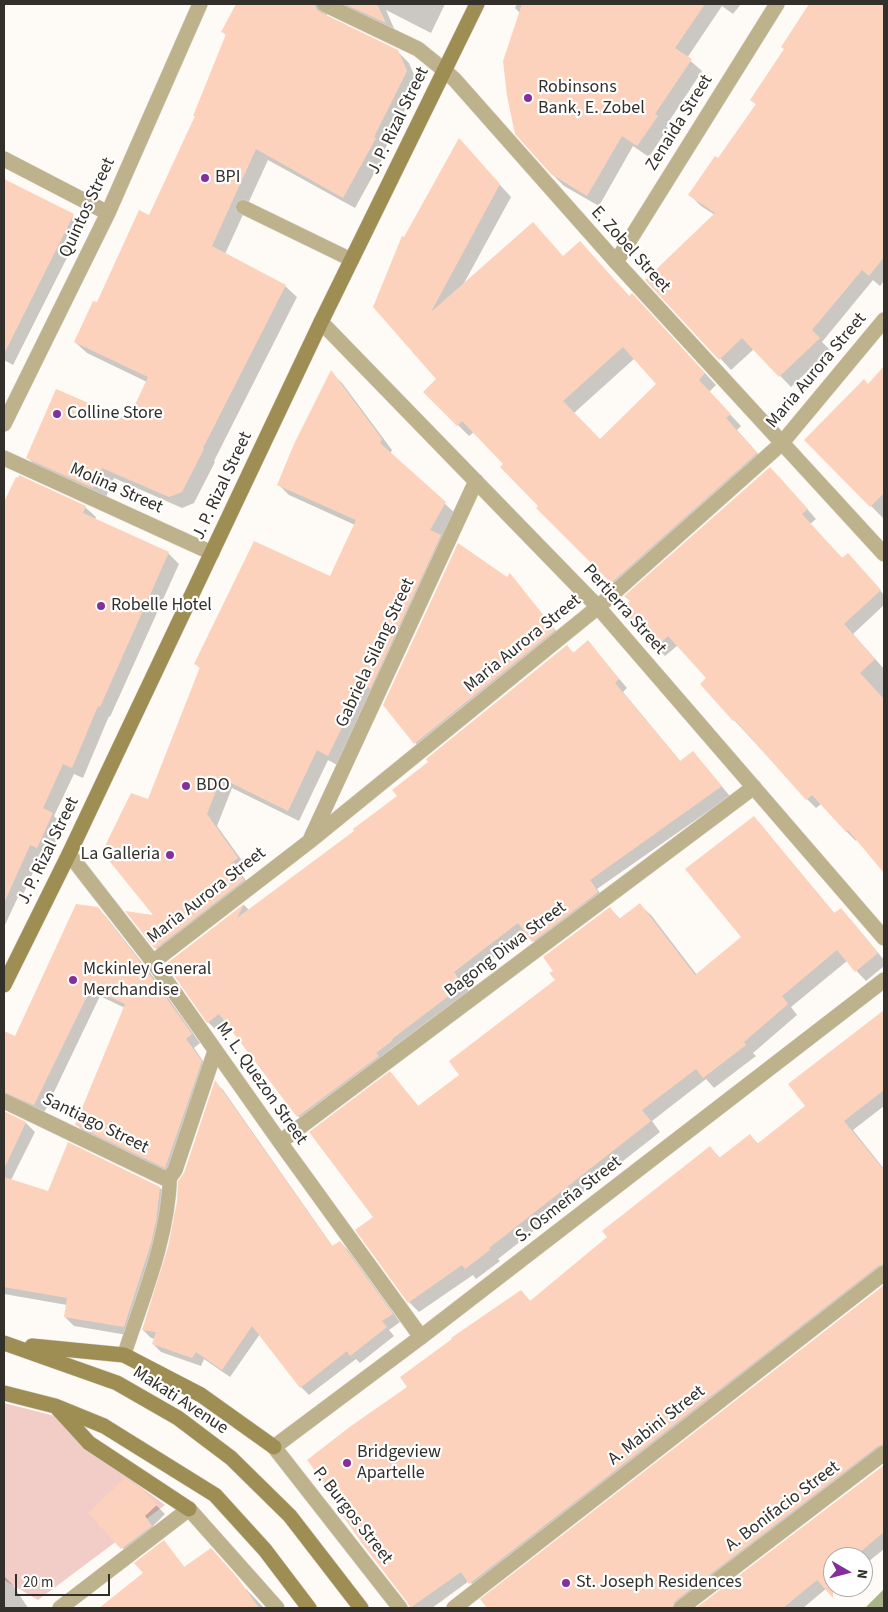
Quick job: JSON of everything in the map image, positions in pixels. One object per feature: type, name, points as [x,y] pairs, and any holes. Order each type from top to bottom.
[{"type":"main road","name":"J. P. Rizal Street","points":[[4,985],[69,854],[321,322],[477,4]]},
{"type":"main road","points":[[7,1343],[124,1355],[200,1396],[274,1447]]},
{"type":"main road","name":"Makati Avenue","points":[[7,1343],[117,1383],[178,1418],[231,1458],[290,1516],[361,1608]]},
{"type":"main road","points":[[4,1393],[55,1406],[104,1426],[215,1495],[265,1550],[309,1608]]},
{"type":"main road","points":[[55,1406],[89,1443],[189,1509]]},
{"type":"street","name":"Quintos Street","points":[[4,424],[108,213],[200,4]]},
{"type":"street","name":"E. Zobel Street","points":[[324,4],[418,48],[462,87],[616,262],[781,444],[884,554]]},
{"type":"street","name":"Zenaida Street","points":[[616,262],[777,4]]},
{"type":"street","points":[[4,159],[108,213]]},
{"type":"street","name":"Maria Aurora Street","points":[[153,962],[310,841],[598,607],[781,444],[884,320]]},
{"type":"street","name":"Pertierra Street","points":[[321,322],[598,607],[884,938]]},
{"type":"street","name":"Molina Street","points":[[4,458],[212,553]]},
{"type":"street","name":"Gabriela Silang Street","points":[[310,841],[476,481]]},
{"type":"street","name":"Bagong Diwa Street","points":[[280,1142],[754,787]]},
{"type":"street","name":"M. L. Quezon Street","points":[[69,854],[153,962],[215,1052],[421,1337]]},
{"type":"street","name":"S. Osmeña Street","points":[[274,1447],[421,1337],[884,980]]},
{"type":"street","points":[[170,1177],[175,1170],[215,1052]]},
{"type":"street","name":"Santiago Street","points":[[4,1101],[164,1178],[170,1177]]},
{"type":"street","name":"A. Mabini Street","points":[[454,1608],[884,1274]]},
{"type":"street","name":"P. Burgos Street","points":[[274,1447],[400,1608]]},
{"type":"street","name":"A. Bonifacio Street","points":[[681,1608],[884,1453]]},
{"type":"street","points":[[60,1608],[189,1509],[277,1608]]},
{"type":"lane","points":[[243,207],[352,260]]},
{"type":"lane","points":[[124,1355],[158,1253],[166,1222],[170,1177]]},
{"type":"shaded area","points":[[4,1403],[55,1416],[84,1445],[165,1505],[38,1600],[4,1580]]},
{"type":"shaded area","points":[[884,1589],[884,1608],[865,1608]]},
{"type":"building","points":[[236,4],[315,4],[316,9],[320,12],[398,50],[407,71],[374,137],[376,138],[343,198],[256,149],[212,246],[286,285],[182,492],[169,497],[102,468],[93,488],[26,458],[56,389],[128,420],[148,377],[74,342],[93,301],[97,302],[139,210],[149,215],[195,116],[193,116],[226,34],[221,32]]},
{"type":"building","points":[[345,4],[377,4],[386,23]]},
{"type":"building","points":[[522,4],[705,4],[675,48],[692,59],[655,114],[658,116],[637,146],[622,136],[587,196],[551,174],[515,134],[507,96],[503,61]]},
{"type":"building","points":[[809,4],[884,4],[884,257],[869,276],[862,270],[812,330],[820,338],[779,377],[742,338],[719,360],[645,280],[715,213],[688,195],[715,156],[718,158],[756,104],[750,100],[784,49],[781,47]]},
{"type":"building","points":[[459,138],[500,184],[431,312],[533,222],[563,256],[580,241],[629,296],[632,293],[705,373],[699,380],[731,414],[726,418],[757,453],[611,583],[536,508],[538,506],[500,467],[503,464],[462,421],[457,426],[423,392],[436,379],[373,307],[402,236],[404,237]],"holes":[[[623,347],[656,384],[600,439],[563,401]]]},
{"type":"building","points":[[4,179],[74,214],[4,354]]},
{"type":"building","points":[[884,366],[884,493],[870,507],[804,440],[864,379],[868,384]]},
{"type":"building","points":[[331,370],[382,439],[380,443],[446,502],[430,530],[441,535],[370,689],[364,682],[328,756],[317,750],[288,811],[221,778],[207,814],[238,858],[231,863],[244,880],[155,949],[125,911],[153,915],[102,852],[131,793],[148,799],[200,667],[194,664],[254,541],[330,576],[356,520],[277,485],[294,444]]},
{"type":"building","points":[[770,467],[808,509],[802,514],[842,558],[848,553],[881,590],[844,624],[875,659],[860,673],[884,699],[884,873],[848,830],[846,832],[812,795],[806,800],[735,720],[733,721],[700,684],[706,678],[668,636],[655,648],[621,610],[630,601],[624,596]]},
{"type":"building","points":[[19,475],[86,506],[83,513],[169,552],[100,707],[98,706],[72,768],[63,764],[43,808],[53,813],[37,848],[30,845],[4,903],[4,502],[16,477],[18,478]]},
{"type":"building","points":[[458,543],[507,577],[510,573],[555,630],[414,744],[383,705]]},
{"type":"building","points":[[588,640],[619,679],[615,683],[680,761],[693,751],[722,786],[590,880],[598,892],[532,942],[518,923],[454,972],[463,985],[392,1039],[376,1053],[379,1056],[297,1117],[219,1014],[207,1023],[166,964],[244,904],[237,918],[354,831],[353,829],[397,796],[392,790],[428,762],[426,759],[567,645],[573,653]]},
{"type":"building","points":[[754,816],[834,913],[841,908],[878,953],[855,972],[837,950],[782,996],[788,1004],[744,1042],[746,1045],[703,1078],[696,1069],[642,1110],[651,1121],[465,1269],[462,1265],[408,1303],[355,1230],[373,1217],[309,1132],[390,1071],[418,1106],[459,1075],[449,1061],[555,980],[549,973],[553,971],[543,957],[610,907],[619,919],[640,903],[695,975],[741,937],[685,869]]},
{"type":"building","points":[[76,904],[98,907],[192,1034],[186,1039],[202,1061],[165,1168],[75,1125],[125,1004],[91,988],[34,1105],[4,1092],[4,1031],[15,1036]]},
{"type":"building","points":[[884,1010],[884,1090],[844,1121],[884,1170],[884,1264],[878,1266],[469,1584],[461,1572],[410,1608],[342,1515],[346,1512],[307,1460],[351,1426],[407,1387],[400,1377],[451,1338],[521,1290],[530,1301],[607,1237],[602,1231],[710,1146],[719,1158],[750,1134],[757,1144],[805,1106],[788,1084]]},
{"type":"building","points":[[215,1080],[332,1246],[340,1241],[393,1314],[382,1321],[387,1327],[350,1356],[347,1351],[300,1388],[252,1326],[222,1370],[196,1352],[192,1358],[152,1344],[156,1332],[142,1330],[168,1247],[177,1201],[178,1181],[184,1173]]},
{"type":"building","points":[[4,1111],[26,1122],[4,1169]]},
{"type":"building","points":[[68,1142],[160,1187],[151,1243],[124,1327],[64,1317],[67,1298],[4,1287],[4,1177],[48,1191]]},
{"type":"building","points":[[884,1285],[884,1444],[878,1446],[675,1601],[672,1608],[487,1608],[480,1599]]},
{"type":"building","points":[[884,1465],[884,1532],[866,1547],[823,1547],[823,1587],[817,1580],[783,1608],[696,1608]]},
{"type":"building","points":[[125,1478],[143,1490],[157,1505],[145,1516],[152,1526],[121,1549],[88,1513]]},
{"type":"building","points":[[164,1540],[184,1567],[211,1548],[237,1577],[259,1608],[99,1608],[143,1573],[134,1563]]},
{"type":"place","name":"Robinsons Bank, E. Zobel","points":[[528,98]]},
{"type":"place","name":"BPI","points":[[205,178]]},
{"type":"place","name":"Colline Store","points":[[57,414]]},
{"type":"place","name":"Robelle Hotel","points":[[101,606]]},
{"type":"place","name":"BDO","points":[[186,786]]},
{"type":"place","name":"La Galleria","points":[[170,855]]},
{"type":"place","name":"Mckinley General Merchandise","points":[[73,980]]},
{"type":"place","name":"Bridgeview Apartelle","points":[[347,1463]]},
{"type":"place","name":"St. Joseph Residences","points":[[566,1583]]}]
